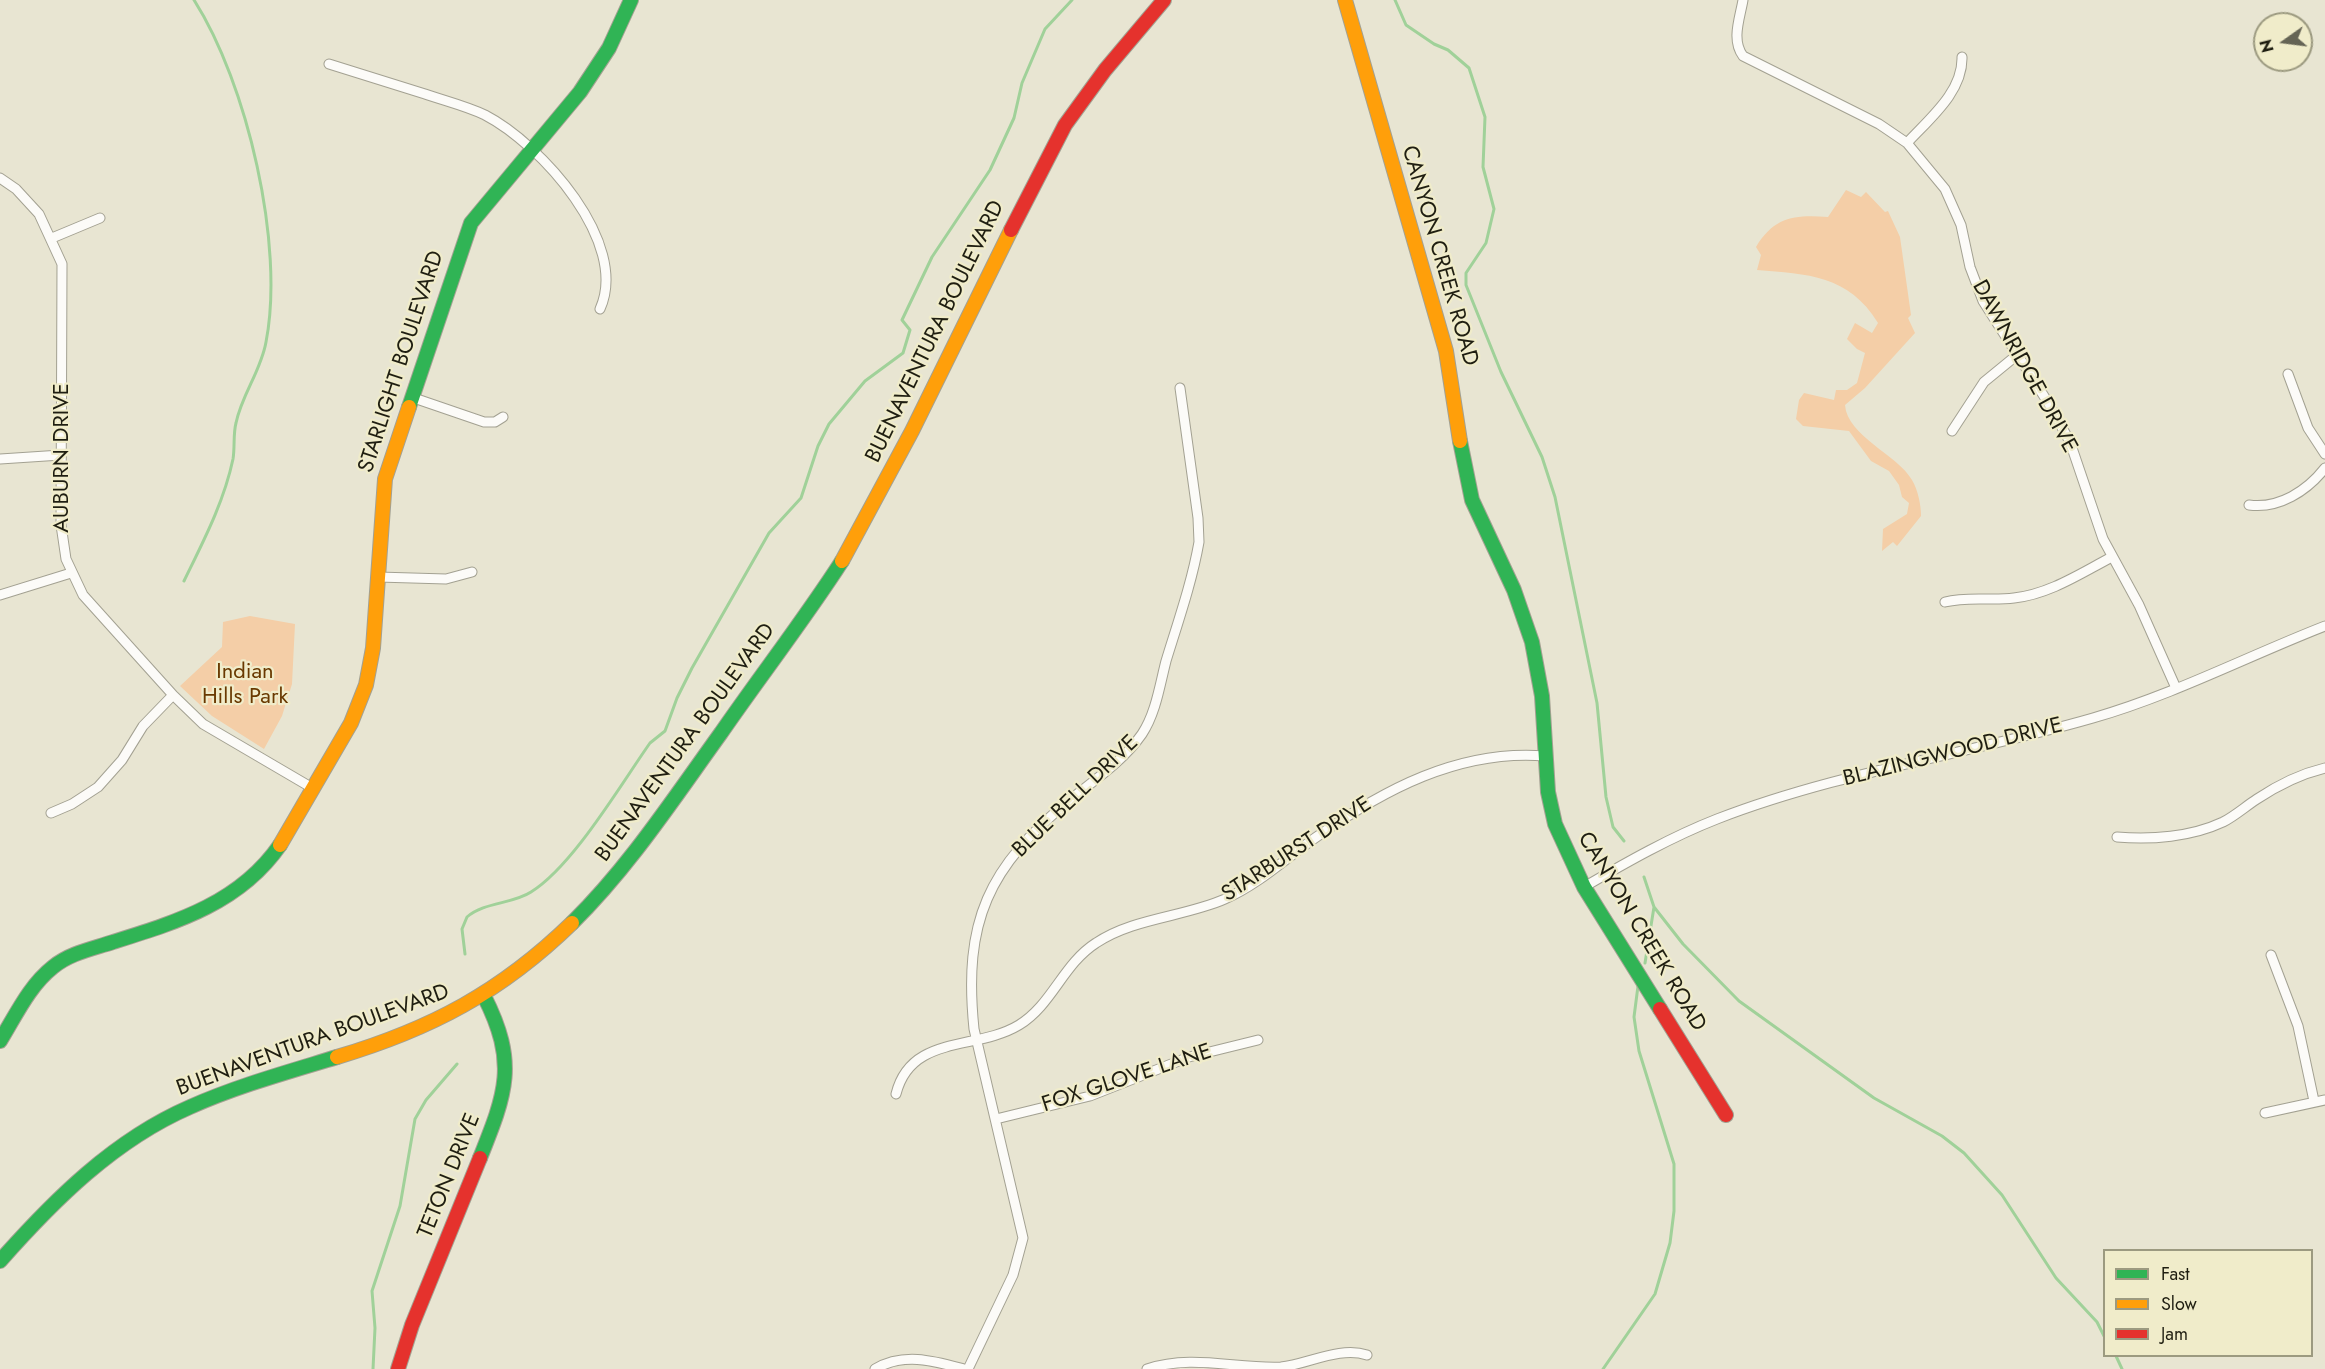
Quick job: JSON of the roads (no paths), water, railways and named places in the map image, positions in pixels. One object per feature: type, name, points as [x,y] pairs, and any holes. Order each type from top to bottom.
[{"type":"street","name":"STARLIGHT BOULEVARD","points":[[0,1041],[34,985],[66,958],[185,919],[238,889],[282,845],[351,723],[366,685],[373,648],[385,479],[467,231],[484,204],[563,115],[593,76],[618,33],[632,0]]},
{"type":"street","name":"BUENAVENTURA BOULEVARD","points":[[0,1261],[40,1215],[78,1179],[130,1141],[165,1120],[218,1095],[422,1027],[484,996],[529,963],[559,936],[616,876],[843,558],[895,462],[1053,145],[1075,107],[1106,66],[1164,0]]},
{"type":"street","name":"CANYON CREEK ROAD","points":[[1345,0],[1446,351],[1465,476],[1482,522],[1507,574],[1532,642],[1542,696],[1548,792],[1555,824],[1584,887],[1726,1115]]},
{"type":"street","name":"DAWNRIDGE DRIVE","points":[[1743,0],[1737,38],[1737,49],[1743,56],[1861,114],[1907,143],[1945,189],[1960,225],[1970,267],[1983,300],[2070,442],[2095,519],[2112,557],[2139,605],[2175,688]]},
{"type":"street","points":[[1907,143],[1941,106],[1958,82],[1962,57]]},
{"type":"street","points":[[329,64],[475,111],[501,125],[531,151],[575,196],[592,227],[602,253],[608,279],[606,296],[600,309]]},
{"type":"street","name":"AUBURN DRIVE","points":[[0,178],[16,189],[31,204],[52,238],[62,264],[64,280],[62,536],[71,573],[98,614],[203,724],[314,789]]},
{"type":"street","points":[[52,238],[100,218]]},
{"type":"street","points":[[1952,431],[1984,382],[2017,355]]},
{"type":"street","points":[[2288,374],[2308,428],[2325,454]]},
{"type":"street","name":"BLUE BELL DRIVE","points":[[966,1369],[1013,1275],[1022,1244],[1021,1223],[976,1040],[969,994],[970,965],[977,928],[997,879],[1030,835],[1128,751],[1145,729],[1151,716],[1199,542],[1198,518],[1180,388]]},
{"type":"street","points":[[411,397],[484,422],[495,422],[504,417]]},
{"type":"street","points":[[0,459],[61,455]]},
{"type":"street","points":[[2249,505],[2266,505],[2292,497],[2312,484],[2325,468]]},
{"type":"street","points":[[1945,603],[1963,599],[2015,598],[2039,593],[2112,557]]},
{"type":"street","points":[[378,577],[446,579],[472,572]]},
{"type":"street","points":[[0,595],[71,573]]},
{"type":"street","name":"BLAZINGWOOD DRIVE","points":[[1584,887],[1641,854],[1698,826],[1756,805],[1902,765],[2092,719],[2325,627]]},
{"type":"street","points":[[51,813],[72,804],[98,787],[122,760],[142,726],[173,695]]},
{"type":"street","name":"STARBURST DRIVE","points":[[896,1094],[901,1077],[915,1061],[929,1053],[1004,1032],[1029,1018],[1075,960],[1103,938],[1207,906],[1244,889],[1315,838],[1416,778],[1469,760],[1545,756]]},
{"type":"street","points":[[2117,837],[2137,839],[2176,835],[2210,827],[2230,818],[2284,783],[2325,768]]},
{"type":"street","points":[[2271,955],[2296,1019],[2314,1101]]},
{"type":"street","name":"TETON DRIVE","points":[[398,1369],[405,1345],[502,1103],[506,1071],[504,1044],[498,1023],[484,996]]},
{"type":"street","name":"FOX GLOVE LANE","points":[[996,1119],[1090,1096],[1189,1057],[1258,1040]]},
{"type":"street","points":[[2265,1113],[2325,1100]]},
{"type":"street","points":[[1147,1369],[1179,1362],[1277,1368],[1343,1353],[1367,1355]]},
{"type":"street","points":[[875,1369],[886,1364],[912,1359],[966,1369]]},
{"type":"waterway","points":[[184,581],[224,491],[233,459],[239,412],[264,353],[271,303],[266,213],[257,166],[245,119],[230,75],[213,35],[194,0]]},
{"type":"waterway","points":[[465,954],[462,929],[467,917],[482,908],[524,896],[547,880],[563,864],[595,823],[650,743],[665,731],[677,698],[692,668],[769,533],[801,498],[818,446],[829,424],[865,381],[903,353],[910,330],[902,320],[932,257],[990,170],[1014,118],[1022,83],[1045,29],[1072,0]]},
{"type":"waterway","points":[[1395,0],[1406,25],[1434,44],[1448,50],[1469,68],[1485,117],[1483,167],[1494,209],[1486,243],[1466,273],[1466,285],[1501,372],[1542,457],[1555,497],[1597,703],[1606,797],[1613,827],[1624,841]]},
{"type":"waterway","points":[[1644,877],[1654,907],[1683,944],[1739,1001],[1874,1098],[1942,1136],[1964,1153],[2002,1195],[2056,1278],[2097,1322],[2103,1334]]},
{"type":"waterway","points":[[1645,963],[1654,907]]},
{"type":"waterway","points":[[1603,1369],[1655,1294],[1670,1243],[1674,1211],[1674,1164],[1639,1051],[1634,1017],[1638,986]]},
{"type":"waterway","points":[[373,1369],[375,1328],[372,1291],[400,1206],[415,1119],[426,1100],[457,1064]]},
{"type":"waterway","points":[[2116,1357],[2122,1369]]},
{"type":"park label","name":"Indian Hills Park","points":[[245,686]]}]
